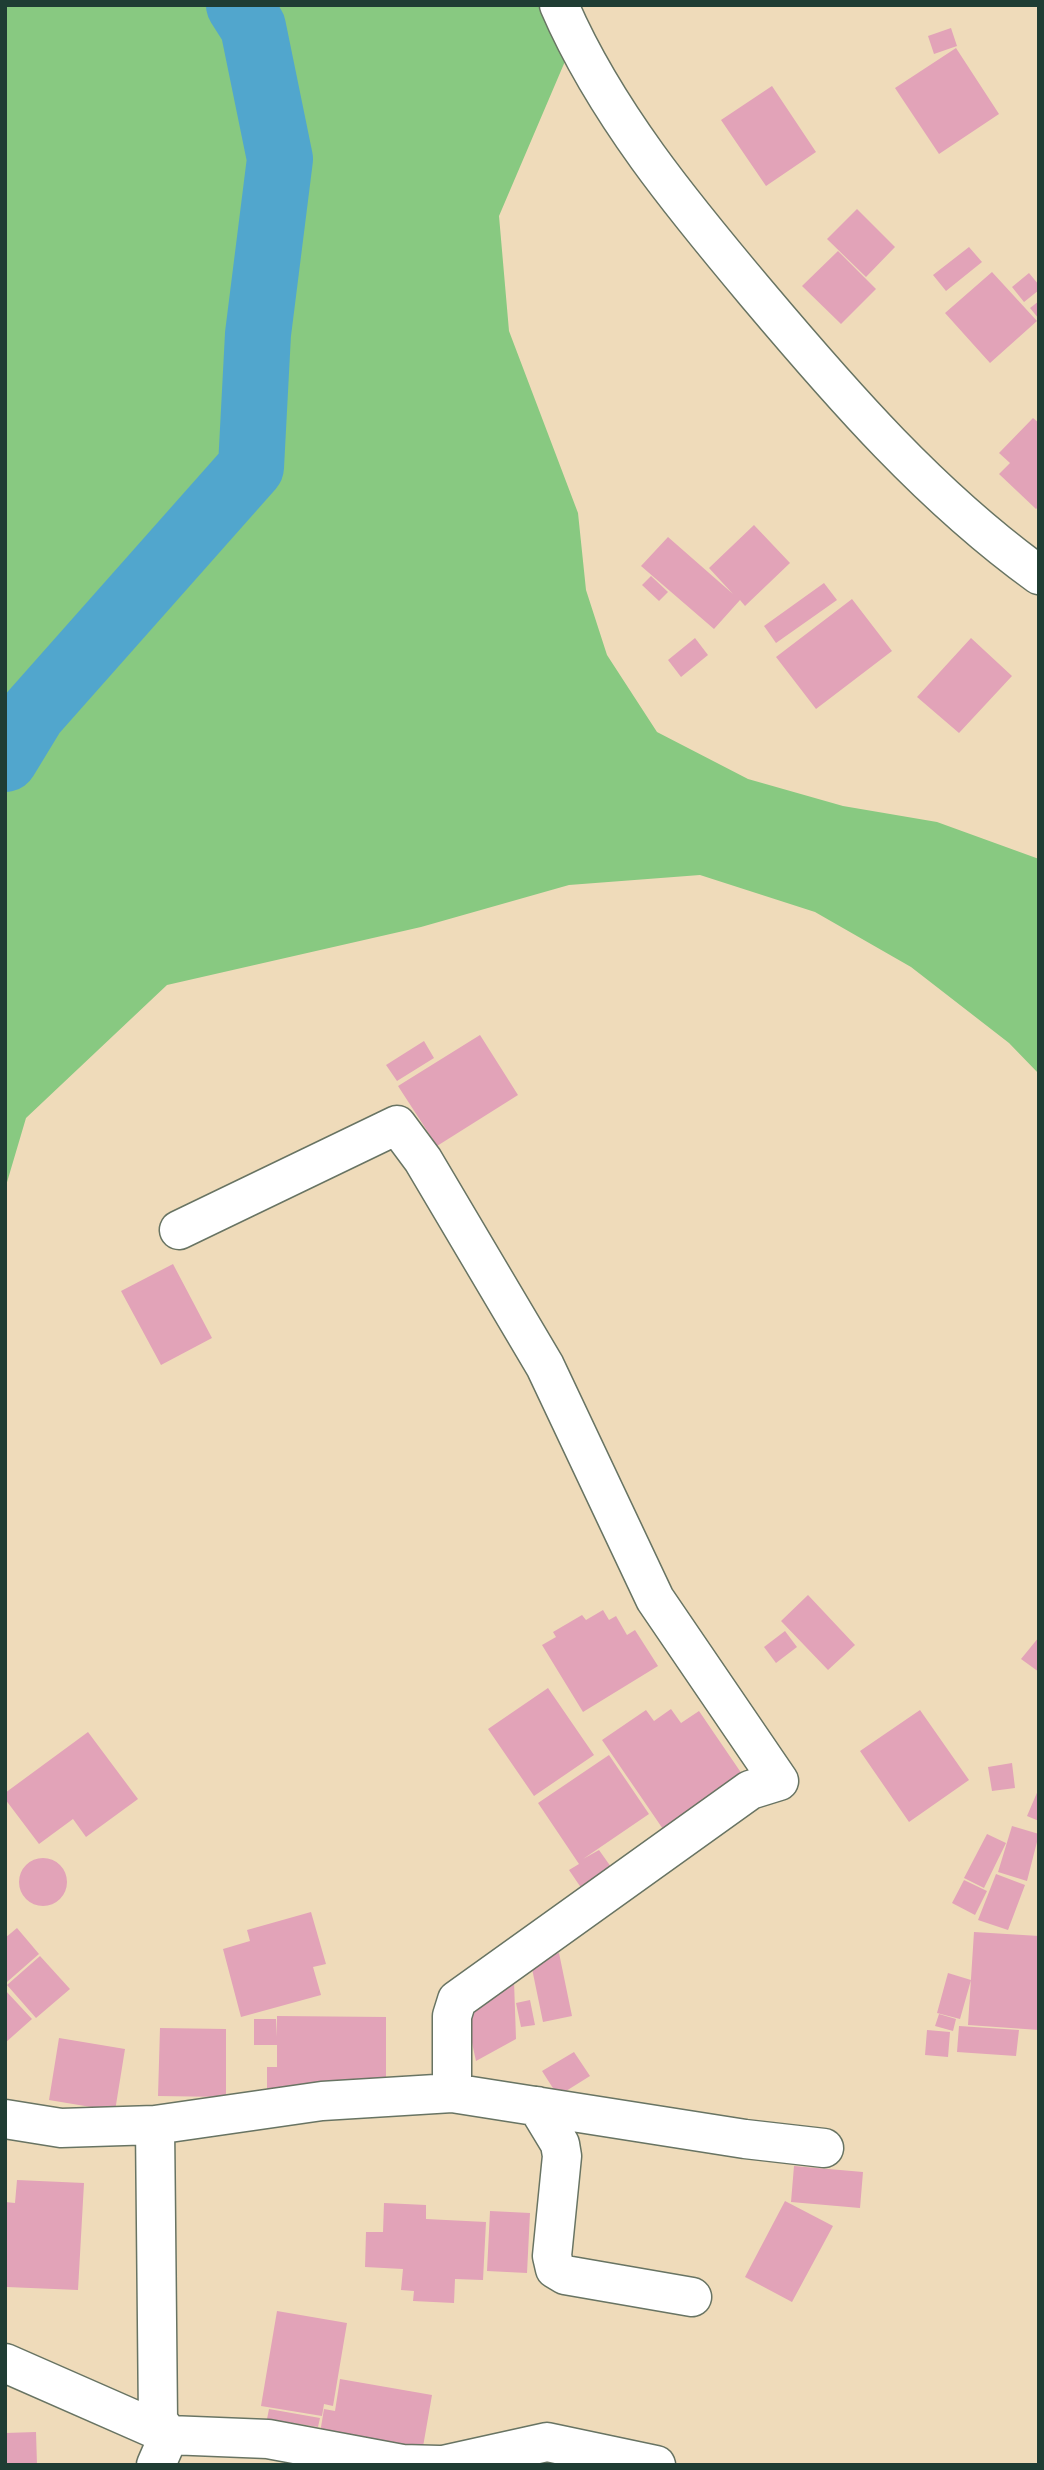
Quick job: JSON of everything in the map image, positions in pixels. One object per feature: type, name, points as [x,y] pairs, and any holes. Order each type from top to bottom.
[{"type":"street","points":[[559,5],[572,36],[641,148],[749,285],[837,389],[896,451],[1009,554],[1039,575]]},
{"type":"street","points":[[179,1230],[397,1125],[423,1160],[545,1366],[655,1599],[779,1781],[750,1790],[457,2000],[452,2016],[452,2093]]},
{"type":"street","points":[[5,2119],[61,2128],[155,2125],[322,2101],[452,2093],[745,2139],[824,2148]]},
{"type":"street","points":[[537,2106],[560,2144],[562,2156],[552,2256],[555,2269],[565,2275],[692,2297]]},
{"type":"street","points":[[155,2125],[158,2421],[162,2450]]},
{"type":"street","points":[[5,2363],[162,2450],[268,2440],[402,2464],[441,2465],[547,2442],[656,2465]]},
{"type":"green space","points":[[5,5],[540,5],[566,59],[499,216],[509,331],[578,513],[586,590],[607,655],[657,732],[748,779],[843,806],[937,822],[1039,859],[1039,1074],[1009,1043],[911,967],[815,912],[700,875],[569,885],[421,927],[167,985],[26,1118],[5,1189]]},
{"type":"building","points":[[951,28],[957,46],[934,54],[928,36]]},
{"type":"building","points":[[956,48],[999,114],[939,154],[895,88]]},
{"type":"building","points":[[772,86],[816,152],[766,186],[721,120]]},
{"type":"building","points":[[857,209],[895,247],[866,277],[827,239]]},
{"type":"building","points":[[969,247],[982,262],[946,291],[933,275]]},
{"type":"building","points":[[838,251],[876,289],[841,324],[802,286]]},
{"type":"building","points":[[992,272],[1037,321],[990,363],[945,313]]},
{"type":"building","points":[[1029,273],[1039,285],[1039,290],[1024,302],[1012,287]]},
{"type":"building","points":[[1039,301],[1039,319],[1030,308]]},
{"type":"building","points":[[1033,418],[1039,423],[1039,506],[1036,509],[999,474],[1010,463],[999,453]]},
{"type":"building","points":[[754,525],[790,563],[745,606],[740,600],[714,629],[641,566],[668,537],[733,594],[709,568]]},
{"type":"building","points":[[651,576],[668,592],[659,601],[642,585]]},
{"type":"building","points":[[824,583],[837,600],[776,643],[764,626]]},
{"type":"building","points":[[852,599],[892,651],[816,709],[776,657]]},
{"type":"building","points":[[695,638],[708,655],[681,677],[668,660]]},
{"type":"building","points":[[971,638],[1012,676],[959,733],[917,697]]},
{"type":"building","points":[[480,1035],[518,1095],[437,1146],[398,1086]]},
{"type":"building","points":[[424,1041],[434,1058],[397,1081],[386,1065]]},
{"type":"building","points":[[173,1264],[212,1338],[161,1365],[121,1291]]},
{"type":"building","points":[[808,1595],[855,1645],[828,1670],[781,1621]]},
{"type":"building","points":[[603,1610],[609,1620],[616,1616],[627,1635],[635,1630],[658,1666],[583,1712],[542,1645],[556,1637],[553,1632],[582,1615],[586,1620]]},
{"type":"building","points":[[785,1631],[797,1647],[776,1663],[764,1647]]},
{"type":"building","points":[[1039,1637],[1039,1672],[1021,1659]]},
{"type":"building","points":[[548,1688],[594,1755],[534,1796],[488,1729]]},
{"type":"building","points":[[671,1709],[681,1723],[699,1711],[744,1777],[665,1832],[602,1740],[646,1710],[654,1721]]},
{"type":"building","points":[[920,1710],[969,1780],[909,1822],[860,1751]]},
{"type":"building","points":[[88,1732],[138,1799],[86,1837],[73,1819],[39,1844],[5,1799],[5,1793]]},
{"type":"building","points":[[609,1755],[649,1814],[583,1859],[599,1850],[616,1874],[586,1895],[569,1870],[579,1864],[538,1803]]},
{"type":"building","points":[[1012,1763],[1015,1788],[992,1791],[988,1767]]},
{"type":"building","points":[[1039,1788],[1039,1821],[1027,1816]]},
{"type":"building","points":[[1012,1826],[1039,1834],[1027,1881],[998,1872]]},
{"type":"building","points":[[987,1834],[1006,1843],[984,1888],[964,1878]]},
{"type":"building","points":[[43,1858],[60,1865],[67,1882],[60,1899],[43,1906],[26,1899],[19,1882],[26,1865]]},
{"type":"building","points":[[996,1874],[1025,1885],[1008,1930],[978,1920]]},
{"type":"building","points":[[964,1880],[987,1891],[975,1915],[952,1903]]},
{"type":"building","points":[[311,1912],[326,1964],[313,1967],[321,1995],[241,2017],[223,1949],[250,1941],[247,1930]]},
{"type":"building","points":[[17,1928],[39,1954],[7,1982],[5,1938]]},
{"type":"building","points":[[974,1932],[1039,1936],[1039,2030],[968,2025]]},
{"type":"building","points":[[559,1953],[572,2016],[543,2022],[530,1959]]},
{"type":"building","points":[[40,1956],[70,1989],[36,2018],[7,1985]]},
{"type":"building","points":[[948,1973],[971,1980],[960,2019],[937,2013]]},
{"type":"building","points":[[514,1981],[516,2039],[476,2061],[465,2011]]},
{"type":"building","points":[[5,1990],[32,2019],[5,2043]]},
{"type":"building","points":[[530,2000],[535,2025],[521,2027],[516,2003]]},
{"type":"building","points":[[939,2014],[956,2019],[953,2031],[935,2026]]},
{"type":"building","points":[[277,2016],[386,2017],[386,2093],[267,2091],[267,2067],[277,2067],[277,2045],[254,2045],[254,2019],[276,2019],[277,2037]]},
{"type":"building","points":[[959,2026],[1019,2030],[1016,2056],[957,2052]]},
{"type":"building","points":[[160,2028],[226,2029],[226,2097],[158,2096]]},
{"type":"building","points":[[927,2030],[950,2032],[948,2057],[925,2055]]},
{"type":"building","points":[[59,2038],[125,2049],[115,2111],[49,2100]]},
{"type":"building","points":[[574,2052],[590,2076],[558,2096],[542,2071]]},
{"type":"building","points":[[794,2166],[863,2172],[860,2208],[791,2202]]},
{"type":"building","points":[[17,2180],[84,2183],[78,2290],[7,2287],[5,2202],[15,2203]]},
{"type":"building","points":[[785,2201],[833,2226],[792,2302],[745,2277]]},
{"type":"building","points":[[384,2203],[426,2205],[426,2219],[486,2222],[483,2280],[455,2279],[454,2303],[413,2301],[414,2291],[401,2290],[403,2269],[365,2267],[366,2232],[383,2232]]},
{"type":"building","points":[[490,2211],[530,2213],[527,2273],[487,2271]]},
{"type":"building","points":[[277,2311],[347,2323],[333,2406],[324,2404],[322,2416],[261,2406]]},
{"type":"building","points":[[340,2379],[432,2395],[420,2464],[318,2445],[324,2409],[335,2411]]},
{"type":"building","points":[[269,2409],[320,2418],[318,2427],[267,2419]]},
{"type":"building","points":[[36,2432],[37,2465],[5,2465],[5,2433]]},
{"type":"waterway","points":[[5,759],[33,713],[251,467],[258,334],[280,159],[253,27],[239,5]]}]
